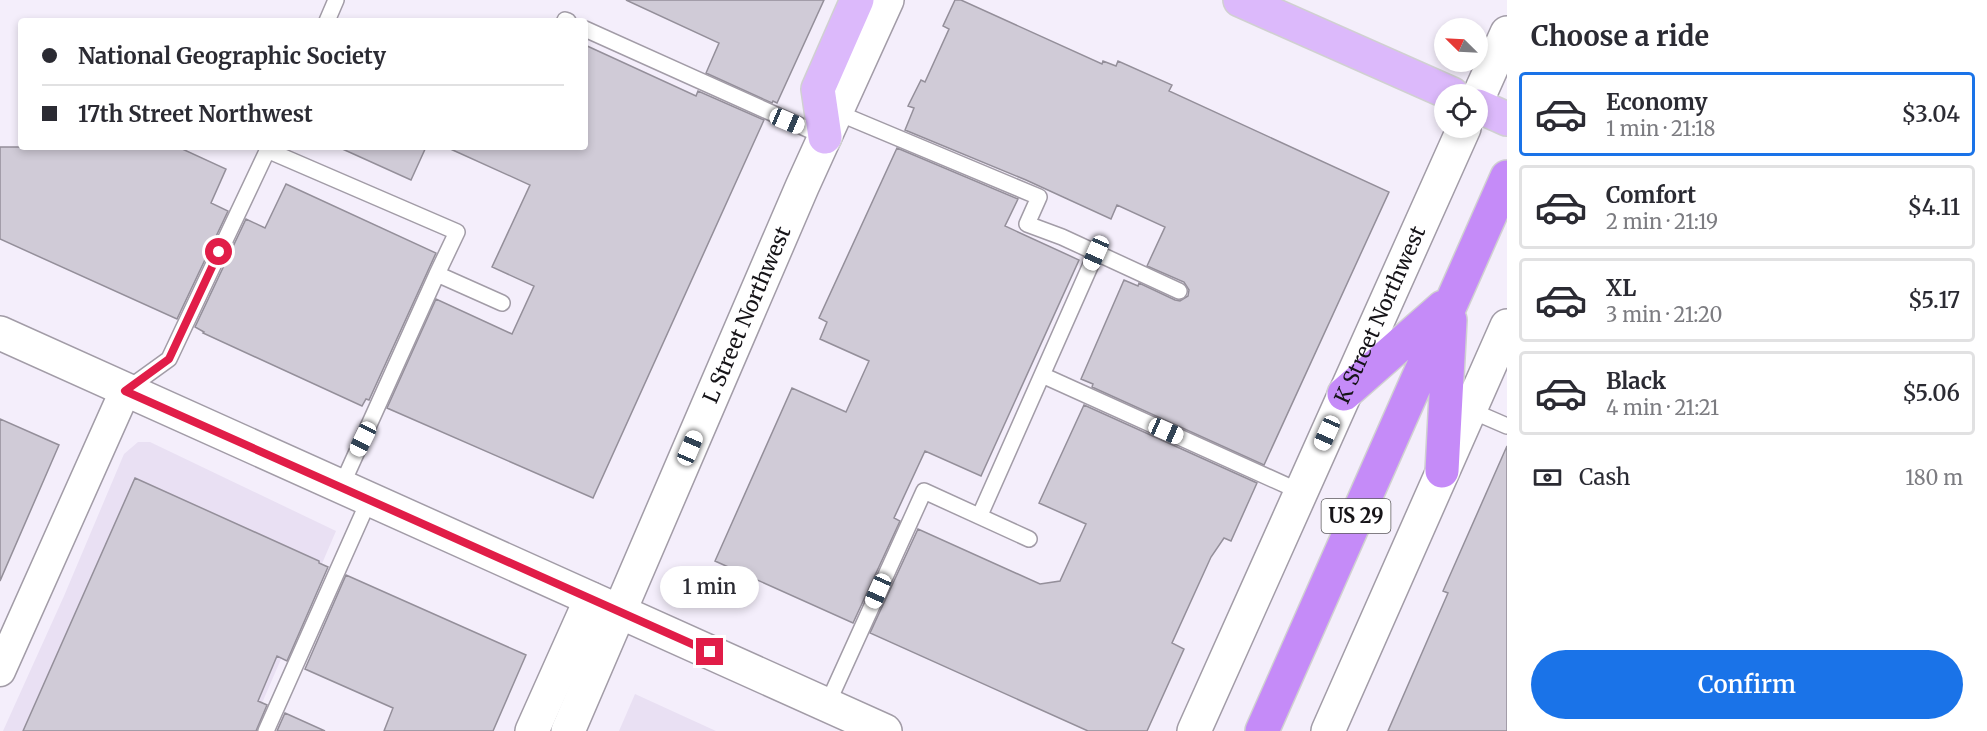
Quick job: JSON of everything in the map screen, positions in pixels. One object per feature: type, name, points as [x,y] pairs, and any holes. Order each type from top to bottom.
[{"type":"highway","name":"US 29","points":[[1262,731],[1507,177]]},
{"type":"highway","points":[[1344,394],[1451,300]]},
{"type":"highway","points":[[1442,471],[1451,300]]},
{"type":"main road","points":[[830,125],[818,89],[857,0]]},
{"type":"main road","name":"L Street Northwest","points":[[568,731],[605,605],[887,0]]},
{"type":"main road","points":[[1240,0],[1434,86]]},
{"type":"main road","points":[[1484,84],[1507,33]]},
{"type":"main road","points":[[1488,110],[1507,118]]},
{"type":"main road","name":"K Street Northwest","points":[[1194,731],[1459,138]]},
{"type":"main road","points":[[1328,731],[1507,326]]},
{"type":"main road","points":[[0,333],[885,731]]},
{"type":"main road","points":[[532,731],[605,605]]},
{"type":"street","points":[[0,671],[125,391]]},
{"type":"lane","points":[[328,18],[336,0]]},
{"type":"lane","points":[[588,30],[830,125],[1039,197],[1027,224],[1062,237],[1179,291]]},
{"type":"lane","points":[[125,391],[169,359],[267,150]]},
{"type":"lane","points":[[266,731],[437,274],[457,232],[272,150]]},
{"type":"lane","points":[[980,515],[1096,253]]},
{"type":"lane","points":[[437,274],[502,303]]},
{"type":"lane","points":[[1042,375],[1301,492]]},
{"type":"lane","points":[[1470,410],[1507,426]]},
{"type":"lane","points":[[827,705],[924,491],[1029,539]]},
{"type":"shaded area","points":[[138,442],[150,442],[336,531],[250,731],[3,731],[64,596],[124,454]]},
{"type":"shaded area","points":[[635,694],[716,731],[619,731]]},
{"type":"building","points":[[626,0],[824,0],[777,103],[773,101],[772,103],[706,73],[719,43]]},
{"type":"building","points":[[955,0],[961,0],[1102,64],[1103,61],[1116,66],[1118,61],[1172,85],[1169,91],[1389,192],[1264,465],[1092,387],[1093,384],[1081,379],[1124,280],[1138,286],[1139,283],[1175,300],[1180,301],[1188,296],[1189,290],[1184,282],[1147,266],[1165,227],[1117,205],[1111,219],[1026,180],[905,130],[914,108],[908,106],[921,80],[925,82],[949,29],[943,26]]},
{"type":"building","points":[[588,46],[696,96],[698,91],[764,120],[593,498],[387,408],[436,299],[512,334],[534,286],[492,267],[530,185],[453,150],[588,150]]},
{"type":"building","points":[[0,147],[18,147],[18,150],[185,150],[226,169],[211,203],[228,211],[177,319],[0,239]]},
{"type":"building","points":[[897,148],[1018,199],[1005,226],[1079,260],[981,476],[925,451],[894,518],[900,521],[853,623],[715,561],[792,388],[846,412],[869,361],[820,339],[827,322],[819,318]]},
{"type":"building","points":[[345,150],[425,150],[411,180]]},
{"type":"building","points":[[286,184],[436,253],[369,400],[366,399],[362,406],[203,333],[195,327],[246,219],[265,228]]},
{"type":"building","points":[[1084,405],[1257,483],[1231,541],[1224,538],[1211,557],[1172,643],[1184,649],[1147,731],[1088,731],[870,633],[918,529],[1040,584],[1060,581],[1086,524],[1039,503]]},
{"type":"building","points":[[0,419],[59,445],[0,581]]},
{"type":"building","points":[[1507,446],[1507,731],[1388,731],[1448,593],[1443,591]]},
{"type":"building","points":[[135,478],[328,567],[287,661],[277,656],[258,701],[267,705],[256,731],[23,731]]},
{"type":"building","points":[[346,575],[526,655],[493,731],[384,731],[393,708],[305,669]]},
{"type":"building","points":[[285,713],[325,731],[277,731]]},
{"type":"route","points":[[219,252],[169,359],[125,391],[710,652]]}]
